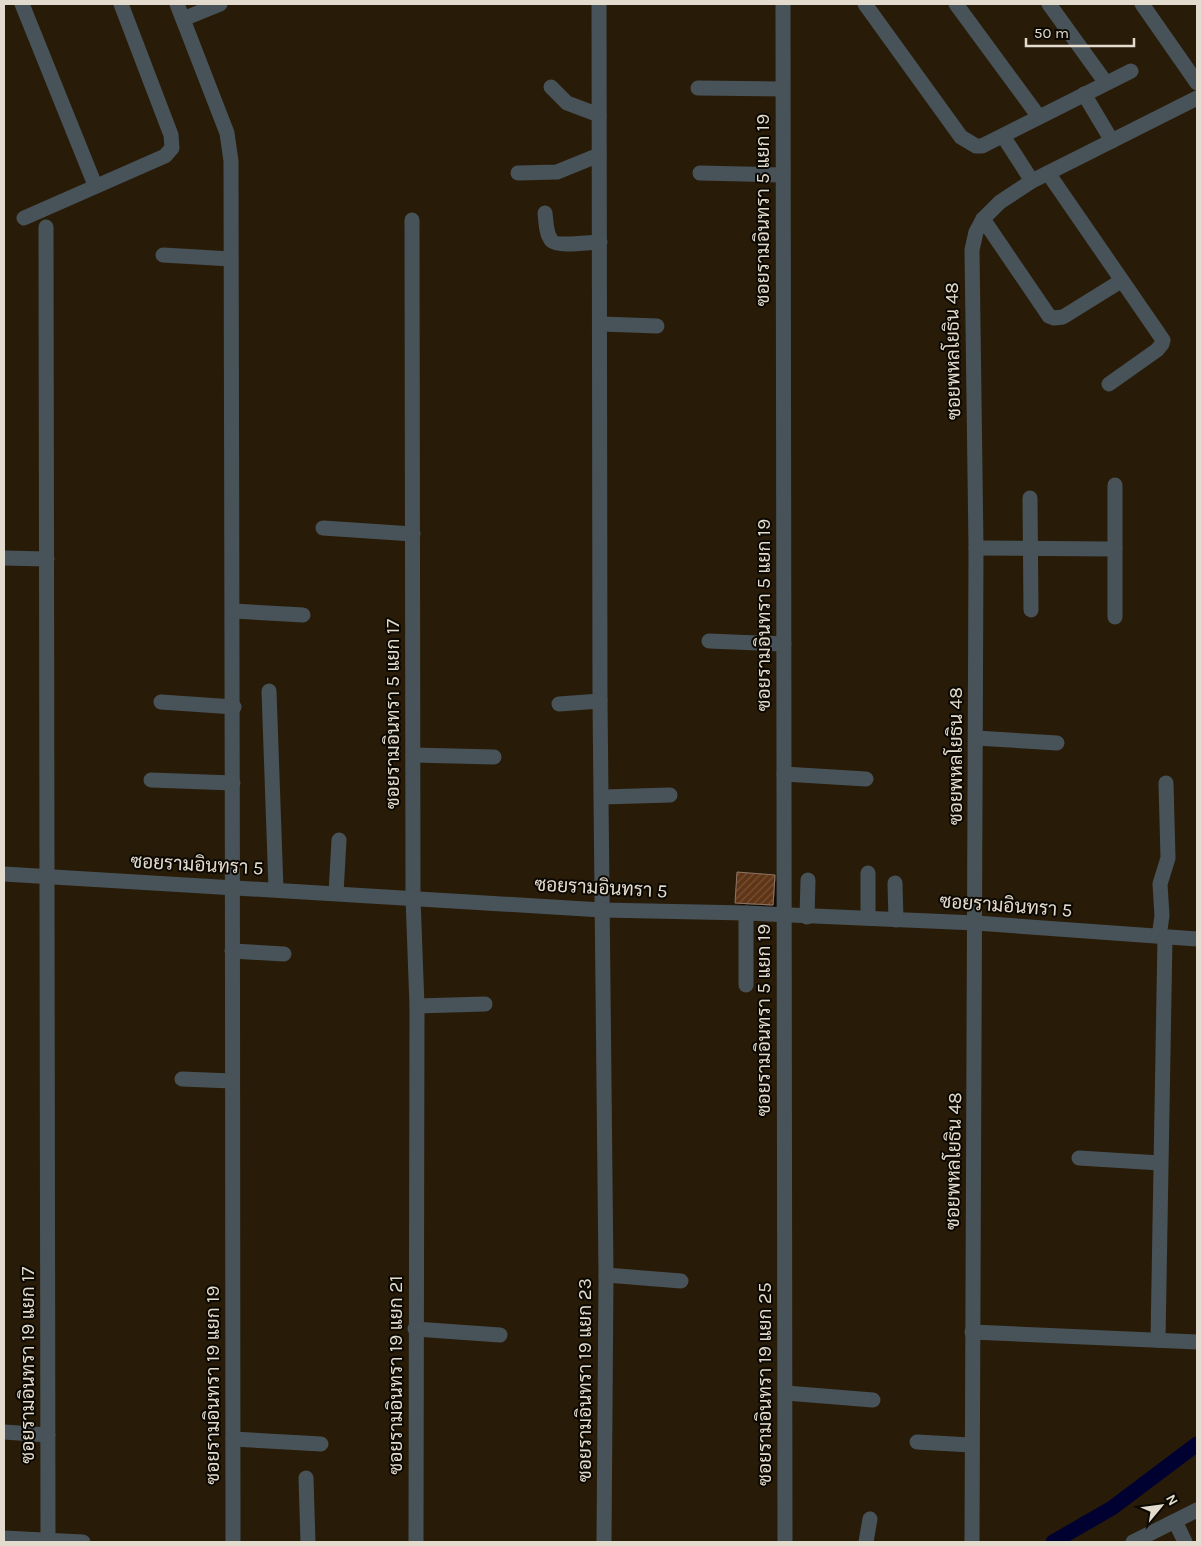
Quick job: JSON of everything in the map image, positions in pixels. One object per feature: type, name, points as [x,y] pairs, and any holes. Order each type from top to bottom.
[{"type":"street","points":[[22,4],[95,185]]},
{"type":"street","points":[[24,218],[95,185],[165,156],[173,143],[121,4]]},
{"type":"street","name":"ซอยรามอินทรา 19 แยก 19","points":[[177,4],[227,133],[231,161],[234,611],[232,888],[234,1542]]},
{"type":"street","points":[[183,19],[220,4]]},
{"type":"street","points":[[599,4],[602,910]]},
{"type":"street","name":"ซอยรามอินทรา 5 แยก 19","points":[[783,4],[785,1227]]},
{"type":"street","points":[[865,4],[961,137],[968,143],[982,146],[1131,71]]},
{"type":"street","points":[[956,4],[1039,117]]},
{"type":"street","points":[[1049,4],[1106,83]]},
{"type":"street","points":[[1142,4],[1197,83]]},
{"type":"street","points":[[551,87],[567,103],[599,115]]},
{"type":"street","points":[[698,88],[782,89]]},
{"type":"street","points":[[1084,94],[1112,141]]},
{"type":"street","name":"ซอยพหลโยธิน 48","points":[[972,1542],[976,923],[976,548],[972,250],[976,232],[983,219],[1000,202],[1048,173],[1197,98]]},
{"type":"street","points":[[1003,136],[1032,182]]},
{"type":"street","points":[[518,172],[557,172],[599,155]]},
{"type":"street","points":[[700,173],[782,175]]},
{"type":"street","points":[[1048,173],[1163,340],[1157,350],[1109,384]]},
{"type":"street","points":[[545,213],[548,234],[552,241],[558,244],[600,242]]},
{"type":"street","points":[[983,219],[1049,316],[1054,318],[1063,317],[1121,281]]},
{"type":"street","name":"ซอยรามอินทรา 5 แยก 17","points":[[412,220],[413,898],[416,1006],[417,1208]]},
{"type":"street","name":"ซอยรามอินทรา 19 แยก 17","points":[[46,227],[49,1189],[48,1541]]},
{"type":"street","points":[[163,255],[231,259]]},
{"type":"street","points":[[600,324],[657,326]]},
{"type":"street","points":[[1115,485],[1115,617]]},
{"type":"street","points":[[1030,498],[1032,610]]},
{"type":"street","points":[[323,528],[413,534]]},
{"type":"street","points":[[976,548],[1115,549]]},
{"type":"street","points":[[4,558],[47,559]]},
{"type":"street","points":[[234,611],[303,616]]},
{"type":"street","points":[[709,641],[784,644]]},
{"type":"street","points":[[269,691],[276,889]]},
{"type":"street","points":[[559,704],[600,701]]},
{"type":"street","points":[[161,702],[234,707]]},
{"type":"street","points":[[976,738],[1057,742]]},
{"type":"street","points":[[413,755],[494,757]]},
{"type":"street","points":[[784,774],[866,779]]},
{"type":"street","points":[[151,780],[233,783]]},
{"type":"street","points":[[1158,1340],[1162,937],[1160,884],[1168,858],[1166,783]]},
{"type":"street","points":[[602,797],[670,795]]},
{"type":"street","points":[[336,893],[338,840]]},
{"type":"street","points":[[868,873],[868,918]]},
{"type":"street","name":"ซอยรามอินทรา 5","points":[[4,874],[602,910],[746,913],[976,923],[1197,939]]},
{"type":"street","points":[[807,916],[808,880]]},
{"type":"street","points":[[895,883],[896,920]]},
{"type":"street","name":"ซอยรามอินทรา 19 แยก 23","points":[[602,910],[606,1275],[604,1542]]},
{"type":"street","points":[[746,913],[746,985]]},
{"type":"street","points":[[232,951],[284,954]]},
{"type":"street","points":[[416,1006],[485,1004]]},
{"type":"street","points":[[182,1079],[232,1081]]},
{"type":"street","points":[[1079,1158],[1160,1163]]},
{"type":"street","name":"ซอยรามอินทรา 19 แยก 21","points":[[416,1542],[415,1329],[417,1208]]},
{"type":"street","name":"ซอยรามอินทรา 19 แยก 25","points":[[785,1227],[785,1542]]},
{"type":"street","points":[[606,1275],[681,1280]]},
{"type":"street","points":[[415,1329],[500,1335]]},
{"type":"street","points":[[972,1332],[1197,1342]]},
{"type":"street","points":[[786,1393],[873,1400]]},
{"type":"street","points":[[4,1432],[48,1435]]},
{"type":"street","points":[[233,1439],[321,1444]]},
{"type":"street","points":[[916,1442],[972,1445]]},
{"type":"street","points":[[306,1478],[308,1542]]},
{"type":"street","points":[[1133,1542],[1197,1510]]},
{"type":"street","points":[[866,1542],[870,1519]]},
{"type":"street","points":[[1175,1521],[1185,1542]]},
{"type":"street","points":[[4,1538],[84,1542]]},
{"type":"building","points":[[737,872],[775,875],[773,905],[735,903]]},
{"type":"waterway","points":[[1053,1542],[1112,1508],[1197,1444]]}]
